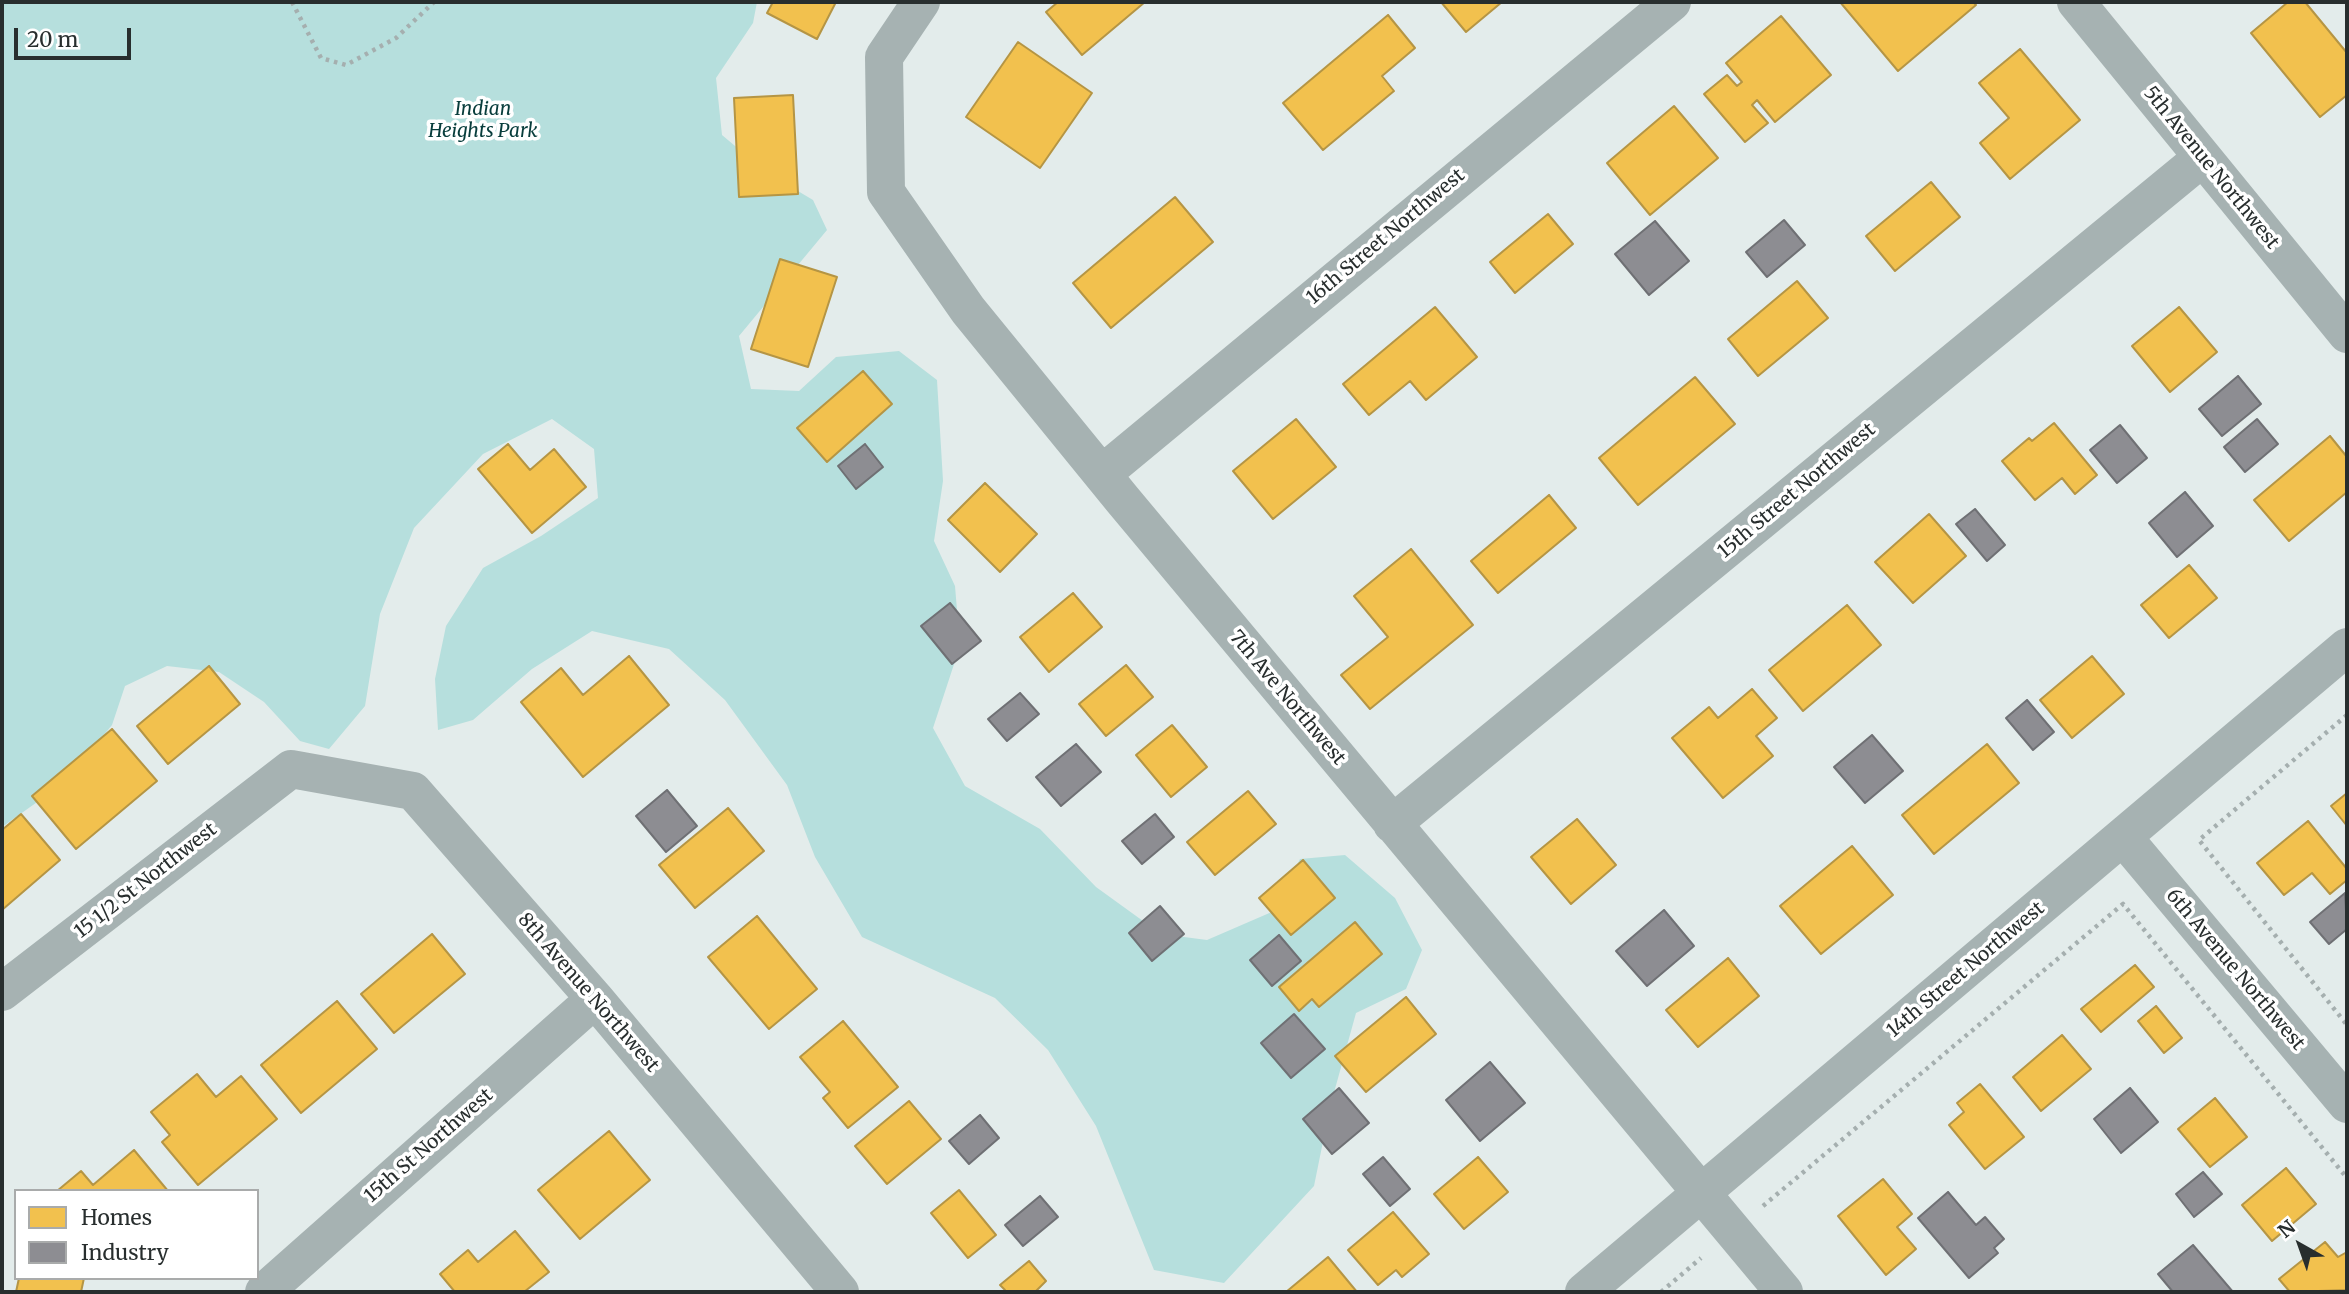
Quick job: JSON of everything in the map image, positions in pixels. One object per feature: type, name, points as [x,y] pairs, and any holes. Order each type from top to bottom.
[{"type":"street","name":"7th Ave Northwest","points":[[921,2],[884,57],[886,192],[968,310],[1392,824],[1784,1292]]},
{"type":"street","name":"16th Street Northwest","points":[[1102,474],[1672,2]]},
{"type":"street","name":"5th Avenue Northwest","points":[[2076,2],[2347,334]]},
{"type":"street","name":"15th Street Northwest","points":[[1392,824],[2202,158]]},
{"type":"street","name":"14th Street Northwest","points":[[1584,1292],[2347,648]]},
{"type":"street","name":"15 1/2 St Northwest","points":[[2,992],[291,769]]},
{"type":"street","name":"8th Avenue Northwest","points":[[291,769],[412,791],[595,999],[840,1292]]},
{"type":"street","name":"6th Avenue Northwest","points":[[2123,837],[2347,1104]]},
{"type":"street","name":"15th St Northwest","points":[[264,1292],[595,999]]},
{"type":"path","points":[[292,2],[321,58],[346,65],[396,38],[434,2]]},
{"type":"path","points":[[2347,715],[2199,840],[2347,1025]]},
{"type":"path","points":[[1763,1206],[2123,904],[2347,1178]]},
{"type":"path","points":[[1661,1292],[1701,1258]]},
{"type":"green space","name":"Indian Heights Park","points":[[2,2],[757,2],[753,23],[716,78],[722,135],[766,172],[813,200],[827,230],[739,336],[751,389],[799,391],[836,357],[899,351],[937,380],[943,481],[934,541],[955,586],[960,646],[933,728],[965,786],[1040,829],[1096,887],[1161,934],[1207,940],[1274,911],[1300,859],[1345,855],[1395,898],[1422,950],[1406,989],[1356,1013],[1330,1107],[1314,1186],[1224,1283],[1154,1270],[1096,1126],[1048,1050],[995,998],[862,937],[815,857],[787,785],[725,700],[669,649],[592,631],[532,669],[473,720],[438,730],[435,679],[446,626],[483,568],[541,536],[598,498],[594,449],[552,419],[483,454],[414,528],[380,614],[365,706],[329,749],[300,741],[264,702],[219,672],[167,666],[125,686],[112,725],[64,783],[2,827]]},
{"type":"building: Homes","points":[[773,2],[836,2],[817,39],[767,13]]},
{"type":"building: Homes","points":[[1058,2],[1145,2],[1082,55],[1046,12]]},
{"type":"building: Homes","points":[[1441,2],[1502,2],[1466,32]]},
{"type":"building: Homes","points":[[1840,2],[1973,2],[1976,5],[1898,71]]},
{"type":"building: Homes","points":[[2288,2],[2305,2],[2347,53],[2347,95],[2320,117],[2251,33]]},
{"type":"building: Homes","points":[[1388,15],[1415,48],[1382,76],[1394,91],[1323,150],[1283,103]]},
{"type":"building: Homes","points":[[1781,16],[1831,75],[1775,122],[1757,100],[1752,105],[1768,123],[1745,142],[1704,94],[1727,75],[1737,86],[1742,82],[1726,63]]},
{"type":"building: Homes","points":[[1018,42],[1092,93],[1040,168],[966,117]]},
{"type":"building: Homes","points":[[2020,49],[2080,120],[2010,179],[1980,143],[2009,118],[1979,83]]},
{"type":"building: Homes","points":[[793,95],[798,194],[739,197],[734,98]]},
{"type":"building: Homes","points":[[1674,106],[1718,158],[1650,215],[1607,163]]},
{"type":"building: Homes","points":[[1931,182],[1960,217],[1895,271],[1866,236]]},
{"type":"building: Homes","points":[[1175,197],[1213,242],[1111,328],[1073,283]]},
{"type":"building: Homes","points":[[1548,214],[1573,244],[1515,293],[1490,262]]},
{"type":"building: Homes","points":[[780,259],[837,277],[808,367],[751,349]]},
{"type":"building: Homes","points":[[1797,281],[1828,318],[1758,376],[1728,339]]},
{"type":"building: Homes","points":[[1435,307],[1477,357],[1426,400],[1410,381],[1369,415],[1343,384]]},
{"type":"building: Homes","points":[[2179,307],[2217,352],[2170,392],[2132,346]]},
{"type":"building: Homes","points":[[863,371],[892,404],[827,462],[797,428]]},
{"type":"building: Homes","points":[[1695,377],[1735,424],[1638,505],[1599,458]]},
{"type":"building: Homes","points":[[1296,419],[1336,467],[1273,519],[1233,471]]},
{"type":"building: Homes","points":[[2054,423],[2097,475],[2075,494],[2062,478],[2035,500],[2002,461],[2029,438],[2032,441]]},
{"type":"building: Homes","points":[[2330,436],[2347,457],[2347,492],[2289,541],[2254,500]]},
{"type":"building: Homes","points":[[508,444],[530,470],[554,449],[586,487],[532,533],[478,469]]},
{"type":"building: Homes","points":[[985,483],[1037,534],[1000,572],[948,520]]},
{"type":"building: Homes","points":[[1549,495],[1576,528],[1498,593],[1471,561]]},
{"type":"building: Homes","points":[[1929,514],[1966,556],[1913,603],[1875,562]]},
{"type":"building: Homes","points":[[1411,549],[1473,625],[1370,709],[1341,675],[1388,637],[1354,596]]},
{"type":"building: Homes","points":[[2189,565],[2217,598],[2169,638],[2141,605]]},
{"type":"building: Homes","points":[[1073,593],[1102,627],[1049,672],[1020,637]]},
{"type":"building: Homes","points":[[1847,605],[1881,645],[1803,711],[1769,670]]},
{"type":"building: Homes","points":[[629,656],[669,705],[583,777],[521,702],[561,668],[583,695]]},
{"type":"building: Homes","points":[[2092,656],[2124,694],[2072,738],[2040,700]]},
{"type":"building: Homes","points":[[1126,665],[1153,697],[1106,736],[1079,704]]},
{"type":"building: Homes","points":[[209,666],[240,704],[168,764],[137,726]]},
{"type":"building: Homes","points":[[1752,689],[1777,718],[1756,736],[1773,756],[1723,798],[1672,738],[1709,707],[1718,718]]},
{"type":"building: Homes","points":[[1172,725],[1207,767],[1171,797],[1136,755]]},
{"type":"building: Homes","points":[[112,729],[157,781],[76,849],[32,796]]},
{"type":"building: Homes","points":[[1987,744],[2019,783],[1934,854],[1902,815]]},
{"type":"building: Homes","points":[[1248,791],[1276,824],[1215,875],[1187,842]]},
{"type":"building: Homes","points":[[2347,793],[2347,826],[2331,806]]},
{"type":"building: Homes","points":[[728,808],[764,851],[695,908],[659,865]]},
{"type":"building: Homes","points":[[21,814],[60,860],[2,910],[2,830]]},
{"type":"building: Homes","points":[[1577,819],[1616,865],[1571,904],[1531,857]]},
{"type":"building: Homes","points":[[2308,821],[2347,869],[2347,880],[2330,894],[2312,873],[2284,895],[2257,863]]},
{"type":"building: Homes","points":[[1852,846],[1893,895],[1821,954],[1780,906]]},
{"type":"building: Homes","points":[[1303,860],[1335,898],[1291,935],[1259,898]]},
{"type":"building: Homes","points":[[757,916],[817,989],[769,1029],[708,957]]},
{"type":"building: Homes","points":[[1355,922],[1382,954],[1319,1007],[1312,999],[1299,1011],[1279,987]]},
{"type":"building: Homes","points":[[432,934],[465,974],[394,1033],[361,994]]},
{"type":"building: Homes","points":[[1728,958],[1759,996],[1698,1047],[1666,1010]]},
{"type":"building: Homes","points":[[2135,965],[2154,987],[2101,1032],[2081,1009]]},
{"type":"building: Homes","points":[[1406,997],[1436,1034],[1366,1092],[1335,1056]]},
{"type":"building: Homes","points":[[337,1001],[377,1049],[301,1113],[261,1065]]},
{"type":"building: Homes","points":[[2156,1006],[2182,1038],[2164,1053],[2138,1021]]},
{"type":"building: Homes","points":[[843,1021],[898,1087],[848,1128],[823,1098],[830,1092],[800,1057]]},
{"type":"building: Homes","points":[[2062,1035],[2091,1069],[2041,1111],[2013,1077]]},
{"type":"building: Homes","points":[[197,1074],[216,1097],[241,1076],[277,1119],[198,1185],[162,1142],[170,1135],[151,1112]]},
{"type":"building: Homes","points":[[1980,1084],[2024,1137],[1985,1169],[1949,1125],[1964,1112],[1957,1103]]},
{"type":"building: Homes","points":[[2215,1098],[2247,1137],[2210,1167],[2178,1129]]},
{"type":"building: Homes","points":[[909,1101],[941,1139],[887,1184],[855,1146]]},
{"type":"building: Homes","points":[[609,1131],[650,1180],[580,1239],[538,1190]]},
{"type":"building: Homes","points":[[134,1150],[166,1189],[59,1189],[81,1171],[93,1185]]},
{"type":"building: Homes","points":[[1478,1157],[1508,1192],[1464,1229],[1434,1194]]},
{"type":"building: Homes","points":[[2286,1168],[2316,1204],[2272,1241],[2242,1205]]},
{"type":"building: Homes","points":[[1883,1179],[1912,1214],[1897,1227],[1916,1249],[1886,1275],[1838,1216]]},
{"type":"building: Homes","points":[[959,1190],[996,1235],[968,1258],[931,1213]]},
{"type":"building: Homes","points":[[1393,1212],[1429,1254],[1402,1277],[1396,1270],[1378,1285],[1348,1250]]},
{"type":"building: Homes","points":[[515,1231],[549,1272],[524,1292],[455,1292],[440,1274],[468,1250],[478,1262]]},
{"type":"building: Homes","points":[[2325,1242],[2338,1257],[2347,1252],[2347,1290],[2290,1292],[2279,1279]]},
{"type":"building: Homes","points":[[1328,1257],[1357,1292],[1286,1292]]},
{"type":"building: Homes","points":[[1029,1261],[1046,1281],[1035,1292],[1002,1292],[1005,1290],[1000,1285]]},
{"type":"building: Homes","points":[[19,1280],[84,1280],[81,1292],[16,1292]]},
{"type":"building: Industry","points":[[1784,220],[1805,245],[1767,277],[1746,252]]},
{"type":"building: Industry","points":[[1655,221],[1689,261],[1649,295],[1615,254]]},
{"type":"building: Industry","points":[[2238,376],[2261,404],[2222,436],[2199,409]]},
{"type":"building: Industry","points":[[2257,419],[2278,444],[2245,472],[2224,447]]},
{"type":"building: Industry","points":[[2120,425],[2147,458],[2117,483],[2090,450]]},
{"type":"building: Industry","points":[[865,444],[883,467],[856,489],[838,466]]},
{"type":"building: Industry","points":[[2185,492],[2213,526],[2177,557],[2149,523]]},
{"type":"building: Industry","points":[[1975,509],[2005,545],[1987,561],[1956,524]]},
{"type":"building: Industry","points":[[950,603],[981,641],[952,664],[921,626]]},
{"type":"building: Industry","points":[[1020,693],[1039,714],[1007,741],[988,719]]},
{"type":"building: Industry","points":[[2027,700],[2054,732],[2033,750],[2006,718]]},
{"type":"building: Industry","points":[[1872,735],[1903,771],[1865,803],[1834,767]]},
{"type":"building: Industry","points":[[1076,744],[1101,772],[1061,806],[1036,777]]},
{"type":"building: Industry","points":[[667,790],[697,826],[666,852],[636,816]]},
{"type":"building: Industry","points":[[1155,814],[1174,837],[1142,864],[1122,841]]},
{"type":"building: Industry","points":[[2345,893],[2347,929],[2329,944],[2310,922]]},
{"type":"building: Industry","points":[[1160,906],[1184,934],[1152,961],[1129,933]]},
{"type":"building: Industry","points":[[1664,910],[1694,946],[1647,986],[1616,951]]},
{"type":"building: Industry","points":[[1279,935],[1301,961],[1272,986],[1250,960]]},
{"type":"building: Industry","points":[[1294,1014],[1325,1049],[1291,1078],[1261,1043]]},
{"type":"building: Industry","points":[[1490,1062],[1525,1103],[1480,1141],[1446,1100]]},
{"type":"building: Industry","points":[[1339,1088],[1369,1123],[1332,1154],[1303,1119]]},
{"type":"building: Industry","points":[[2130,1088],[2158,1122],[2121,1153],[2094,1119]]},
{"type":"building: Industry","points":[[980,1115],[999,1138],[969,1164],[949,1141]]},
{"type":"building: Industry","points":[[1383,1157],[1410,1189],[1390,1206],[1363,1174]]},
{"type":"building: Industry","points":[[2203,1172],[2222,1194],[2194,1217],[2176,1194]]},
{"type":"building: Industry","points":[[1948,1192],[1976,1225],[1985,1217],[2004,1239],[1994,1248],[1998,1253],[1969,1278],[1918,1218]]},
{"type":"building: Industry","points":[[1040,1196],[1058,1217],[1023,1246],[1005,1225]]},
{"type":"building: Industry","points":[[2193,1245],[2233,1292],[2173,1292],[2158,1274]]}]
